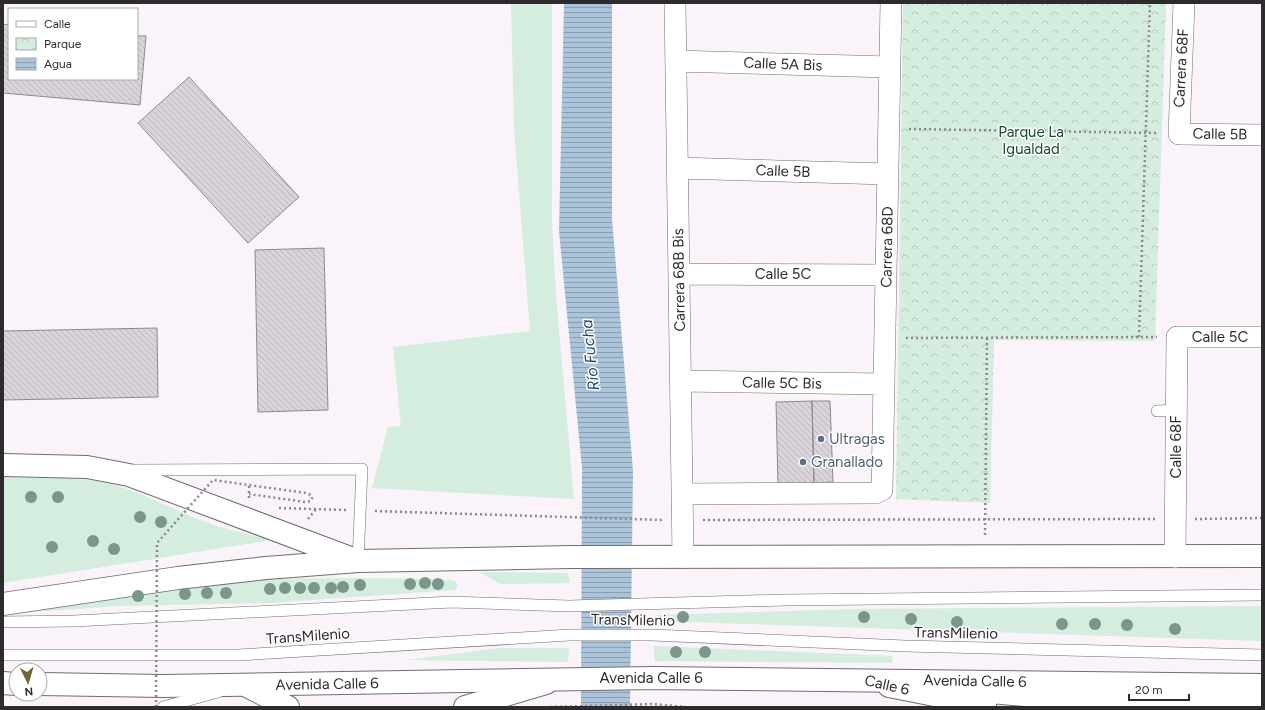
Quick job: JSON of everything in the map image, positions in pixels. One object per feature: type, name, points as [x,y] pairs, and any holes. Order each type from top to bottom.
[{"type":"main road","points":[[3,465],[73,466],[112,471],[149,482],[358,560]]},
{"type":"main road","points":[[3,604],[178,578],[358,560],[571,557],[1175,558],[1262,556]]},
{"type":"main road","name":"Avenida Calle 6","points":[[48,684],[135,686],[246,685],[652,678],[857,679],[1262,685]]},
{"type":"main road","points":[[465,707],[562,679]]},
{"type":"main road","name":"Calle 6","points":[[857,679],[1046,697],[1262,703]]},
{"type":"main road","name":"Calle 6","points":[[857,679],[960,701],[1002,707]]},
{"type":"main road","points":[[246,685],[288,707]]},
{"type":"street","name":"Carrera 68B Bis","points":[[675,3],[682,557]]},
{"type":"street","name":"Carrera 68D","points":[[682,494],[876,492],[882,490],[891,3]]},
{"type":"street","name":"Carrera 68F","points":[[1178,134],[1184,3]]},
{"type":"street","name":"Calle 5A Bis","points":[[676,61],[890,67]]},
{"type":"street","name":"Calle 5B","points":[[1178,134],[1262,135]]},
{"type":"street","name":"Calle 5B","points":[[677,168],[888,174]]},
{"type":"street","name":"Calle 5C","points":[[679,274],[886,275]]},
{"type":"street","name":"Calle 5C","points":[[1177,337],[1262,337]]},
{"type":"street","name":"Calle 68F","points":[[1175,558],[1176,519],[1167,410],[1177,337]]},
{"type":"street","name":"Calle 5C Bis","points":[[680,381],[884,384]]},
{"type":"lane","points":[[112,471],[362,469],[358,560]]},
{"type":"lane","name":"TransMilenio","points":[[3,622],[74,621],[452,602],[569,606],[785,600],[1262,595]]},
{"type":"lane","name":"TransMilenio","points":[[3,655],[238,655],[570,635],[652,635],[905,646],[1262,655]]},
{"type":"lane","points":[[162,707],[246,685]]},
{"type":"path","points":[[1139,337],[1150,3]]},
{"type":"path","points":[[889,128],[1178,134]]},
{"type":"path","points":[[885,338],[1177,337]]},
{"type":"path","points":[[985,558],[987,338]]},
{"type":"path","points":[[156,707],[157,543],[213,480],[306,493],[311,495],[312,498],[311,501],[305,502],[249,494]]},
{"type":"path","points":[[278,508],[650,520],[1262,518]]},
{"type":"path","points":[[550,707],[652,704],[684,707]]},
{"type":"green space","points":[[511,3],[552,3],[552,222],[556,296],[574,499],[372,488],[388,427],[401,426],[393,347],[530,331],[514,128]]},
{"type":"green space","name":"Parque La Igualdad","points":[[903,3],[1166,3],[1155,341],[994,340],[990,503],[896,499]]},
{"type":"green space","points":[[3,477],[68,478],[106,483],[140,494],[204,522],[271,540],[3,583]]},
{"type":"green space","points":[[479,572],[568,573],[570,583],[501,584]]},
{"type":"green space","points":[[262,579],[440,579],[455,581],[458,587],[455,590],[270,603],[120,606],[3,614],[117,595]]},
{"type":"green space","points":[[1262,606],[1262,641],[655,621],[655,615],[858,609]]},
{"type":"green space","points":[[653,646],[893,656],[892,663],[655,661]]},
{"type":"green space","points":[[499,648],[569,648],[568,662],[406,660]]},
{"type":"water","name":"Río Fucha","points":[[564,3],[612,3],[612,219],[633,471],[630,707],[581,707],[582,468],[559,231]]},
{"type":"building","points":[[3,24],[8,25],[8,80],[138,80],[138,36],[146,36],[140,105],[3,93]]},
{"type":"building","points":[[189,77],[299,197],[248,243],[138,123]]},
{"type":"building","points":[[324,248],[328,410],[258,412],[255,250]]},
{"type":"building","points":[[157,328],[158,397],[3,400],[3,331]]},
{"type":"building","points":[[812,401],[814,483],[778,484],[776,402]]},
{"type":"building","points":[[812,401],[830,401],[833,482],[814,483]]},
{"type":"place","name":"Ultragas","points":[[821,439]]},
{"type":"place","name":"Granallado","points":[[803,462]]}]
